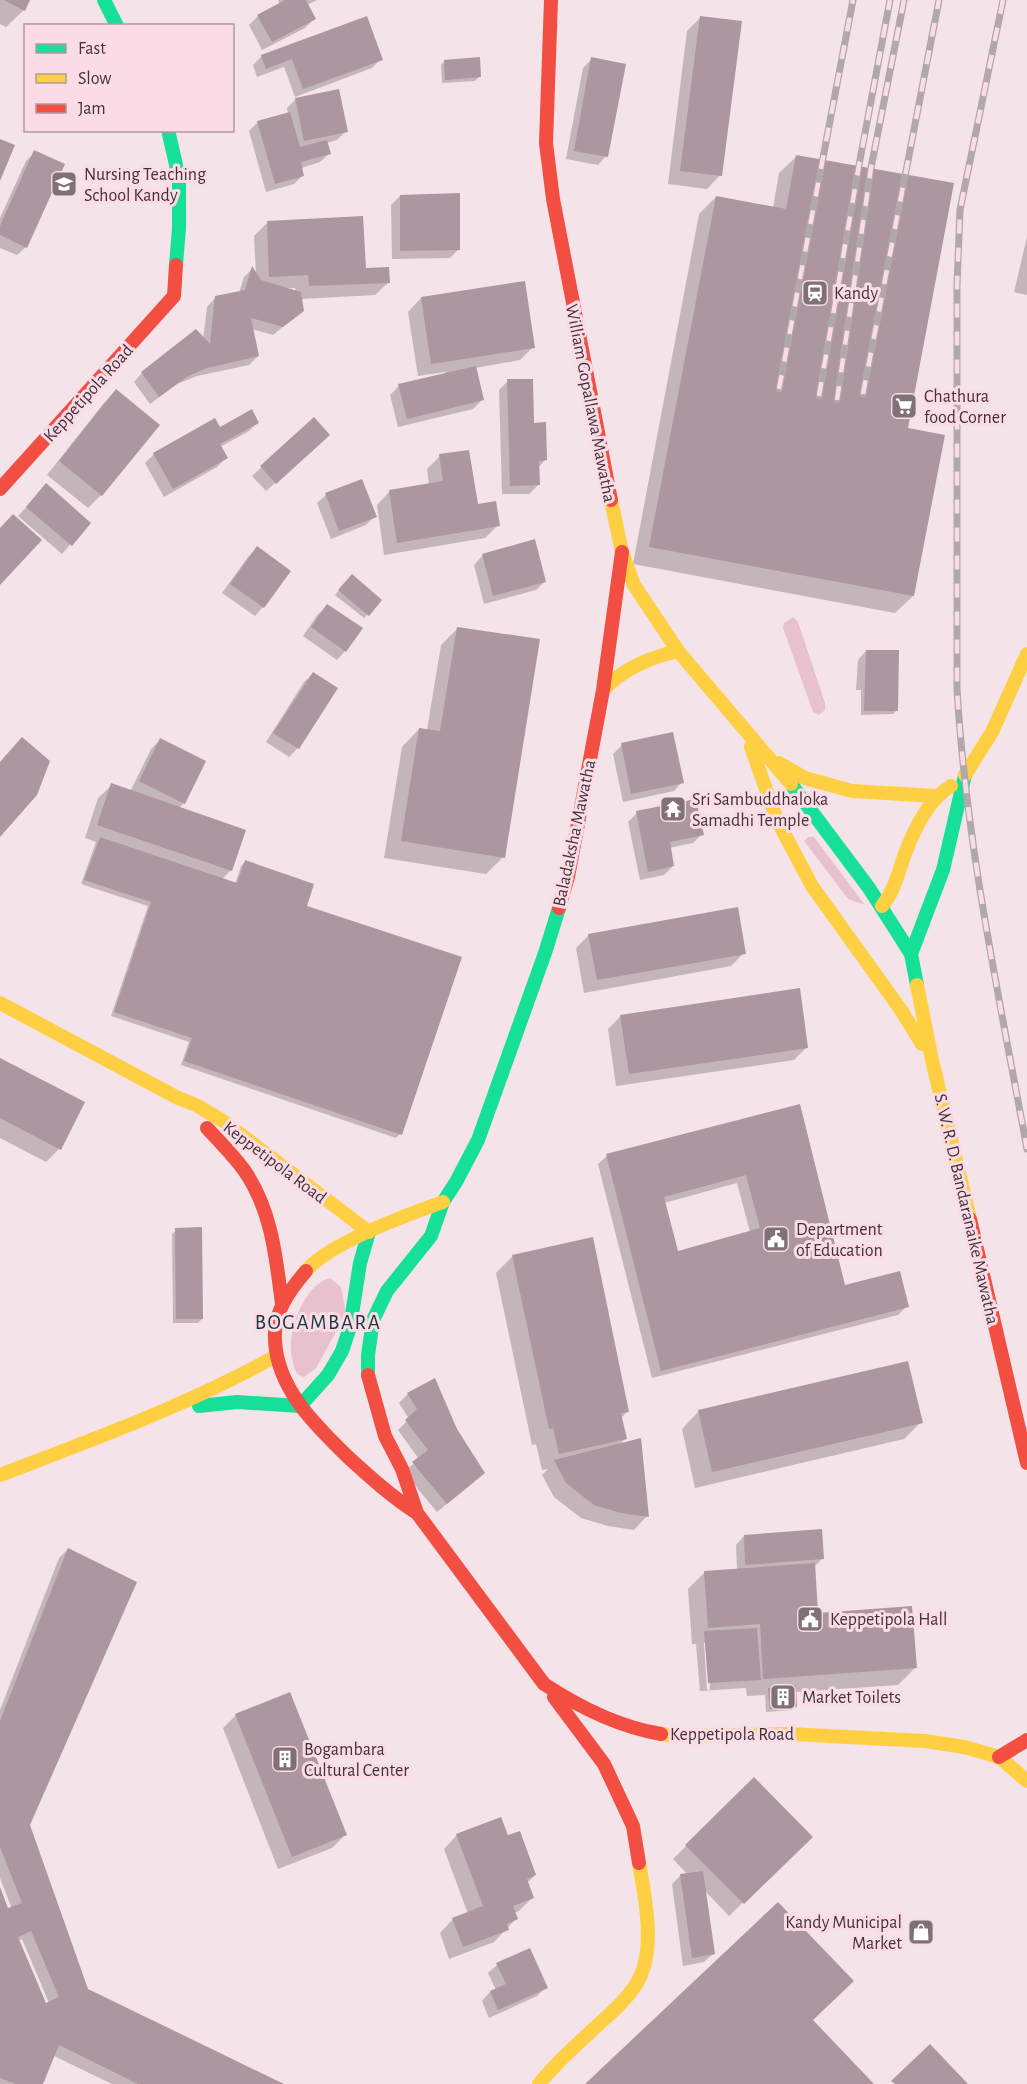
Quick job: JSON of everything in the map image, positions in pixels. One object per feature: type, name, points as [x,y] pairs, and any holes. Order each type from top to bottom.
[{"type":"main road","points":[[104,0],[116,24]]},
{"type":"main road","name":"William Gopallawa Mawatha","points":[[551,0],[546,143],[553,199],[605,474],[622,552],[634,585],[678,651],[808,805],[882,906],[911,954]]},
{"type":"main road","name":"Keppetipola Road","points":[[0,489],[174,296],[179,228],[179,178],[168,132]]},
{"type":"main road","name":"Baladaksha Mawatha","points":[[370,1336],[380,1303],[431,1236],[443,1202],[478,1140],[545,952],[568,877],[603,690],[622,552]]},
{"type":"main road","points":[[603,690],[612,679],[631,666],[678,651]]},
{"type":"main road","points":[[882,906],[897,885],[908,846],[936,796],[965,775],[982,754],[1027,654]]},
{"type":"main road","points":[[744,729],[777,820],[812,886],[901,1010],[932,1060]]},
{"type":"main road","name":"William Gopallawa Mawatha","points":[[770,758],[805,778],[852,791],[936,796]]},
{"type":"main road","points":[[911,954],[943,870],[965,775]]},
{"type":"main road","name":"S. W. R. D. Bandaranaike Mawatha","points":[[911,954],[932,1060],[1027,1463]]},
{"type":"main road","name":"Keppetipola Road","points":[[0,1003],[223,1121],[369,1232]]},
{"type":"main road","name":"Keppetipola Road","points":[[178,1098],[236,1158],[256,1188],[271,1229],[282,1304],[273,1341],[284,1380],[316,1426],[396,1501],[417,1513]]},
{"type":"main road","points":[[282,1304],[309,1267],[324,1256],[414,1211],[443,1202]]},
{"type":"main road","points":[[165,1412],[236,1401],[300,1406],[318,1388],[336,1364],[344,1347],[353,1310],[360,1264],[369,1232]]},
{"type":"main road","name":"Keppetipola Road","points":[[370,1336],[368,1375],[376,1410],[385,1436],[410,1490],[417,1513],[544,1684],[596,1714],[650,1732],[676,1736],[790,1734],[925,1741],[964,1747],[999,1756],[1027,1781]]},
{"type":"main road","points":[[0,1475],[165,1412],[237,1379],[276,1356]]},
{"type":"main road","points":[[539,2084],[550,2070],[623,2002],[639,1980],[646,1954],[648,1931],[646,1901],[633,1826],[604,1764],[544,1684]]},
{"type":"main road","points":[[999,1756],[1027,1740]]},
{"type":"shaded area","points":[[793,617],[798,622],[825,703],[825,710],[819,715],[813,712],[783,628],[784,623]]},
{"type":"shaded area","points":[[808,837],[814,837],[865,905],[848,899],[804,841]]},
{"type":"shaded area","points":[[330,1278],[341,1287],[346,1314],[316,1368],[304,1377],[297,1374],[293,1363],[292,1333],[298,1313],[308,1295],[314,1287]]},
{"type":"building","points":[[4,0],[30,0],[25,11]]},
{"type":"building","points":[[285,0],[306,0],[316,19],[272,42],[257,15]]},
{"type":"building","points":[[367,16],[383,60],[303,89],[292,59],[266,69],[261,55]]},
{"type":"building","points":[[700,16],[742,21],[722,176],[680,171]]},
{"type":"building","points":[[480,57],[481,77],[445,80],[444,60]]},
{"type":"building","points":[[591,57],[626,64],[608,157],[574,151]]},
{"type":"building","points":[[339,89],[348,132],[304,141],[295,98]]},
{"type":"building","points":[[290,112],[300,147],[327,140],[331,154],[301,162],[304,176],[275,184],[257,121]]},
{"type":"building","points":[[0,139],[15,145],[0,181]]},
{"type":"building","points":[[34,150],[65,164],[27,248],[0,235],[0,226]]},
{"type":"building","name":"Kandy","points":[[796,155],[954,183],[908,428],[945,435],[914,596],[649,547],[716,196],[786,209]]},
{"type":"building","points":[[460,193],[460,250],[400,251],[400,195]]},
{"type":"building","points":[[363,216],[366,268],[389,267],[390,283],[309,286],[308,275],[269,277],[267,221]]},
{"type":"building","points":[[252,266],[261,280],[301,292],[304,311],[283,327],[251,318],[259,356],[207,368],[188,376],[159,397],[141,372],[196,329],[210,344],[215,296],[245,290]]},
{"type":"building","points":[[525,281],[535,348],[431,364],[421,297]]},
{"type":"building","points":[[476,366],[484,400],[407,419],[398,384]]},
{"type":"building","points":[[507,379],[533,379],[534,423],[546,422],[547,460],[539,461],[540,485],[510,486]]},
{"type":"building","points":[[116,389],[160,425],[102,496],[59,461]]},
{"type":"building","points":[[252,409],[259,423],[220,444],[228,458],[173,489],[153,453],[215,418],[220,427]]},
{"type":"building","points":[[314,417],[330,435],[276,484],[260,466]]},
{"type":"building","points":[[469,450],[478,504],[496,501],[500,526],[397,543],[389,490],[443,481],[439,454]]},
{"type":"building","points":[[362,479],[377,517],[339,531],[325,493]]},
{"type":"building","points":[[46,483],[91,523],[72,546],[26,507]]},
{"type":"building","points":[[13,514],[42,540],[0,585],[0,528]]},
{"type":"building","points":[[535,539],[546,582],[493,596],[482,554]]},
{"type":"building","points":[[257,546],[291,571],[264,608],[230,584]]},
{"type":"building","points":[[352,574],[382,600],[369,616],[338,590]]},
{"type":"building","points":[[327,604],[363,628],[346,652],[311,627]]},
{"type":"building","points":[[457,627],[540,639],[505,858],[401,841],[419,728],[440,731]]},
{"type":"building","points":[[866,650],[899,650],[898,711],[864,711]]},
{"type":"building","points":[[313,672],[338,688],[299,749],[273,733]]},
{"type":"building","points":[[673,732],[684,783],[631,794],[621,743]]},
{"type":"building","points":[[22,737],[50,761],[37,795],[0,837],[0,762]]},
{"type":"building","points":[[160,738],[206,761],[185,804],[139,781]]},
{"type":"building","points":[[111,783],[246,830],[232,871],[97,825]]},
{"type":"building","points":[[696,799],[704,835],[670,842],[674,866],[648,872],[636,811]]},
{"type":"building","points":[[100,837],[237,883],[245,860],[314,884],[307,906],[462,957],[402,1135],[184,1061],[192,1038],[114,1012],[151,902],[84,880]]},
{"type":"building","points":[[738,907],[746,954],[597,980],[588,934]]},
{"type":"building","points":[[800,988],[808,1048],[629,1074],[620,1015]]},
{"type":"building","points":[[0,1058],[85,1102],[61,1150],[0,1118]]},
{"type":"building","name":"Department of Education","points":[[800,1104],[845,1285],[900,1271],[909,1307],[661,1371],[606,1154]],"holes":[[[746,1175],[760,1228],[678,1251],[664,1197]]]},
{"type":"building","points":[[202,1227],[203,1319],[176,1319],[175,1228]]},
{"type":"building","points":[[593,1237],[629,1412],[621,1413],[627,1439],[559,1454],[553,1428],[549,1429],[512,1255]]},
{"type":"building","points":[[908,1361],[923,1423],[712,1472],[698,1410]]},
{"type":"building","points":[[435,1378],[457,1429],[485,1473],[447,1504],[412,1462],[428,1450],[405,1420],[417,1409],[407,1393]]},
{"type":"building","points":[[641,1438],[649,1517],[621,1513],[594,1505],[566,1483],[554,1460]]},
{"type":"building","points":[[822,1529],[824,1559],[745,1565],[744,1535]]},
{"type":"building","points":[[68,1548],[137,1582],[30,1825],[88,1989],[284,2084],[138,2084],[59,2045],[43,2084],[16,2084],[0,2078],[0,1887],[8,1908],[22,1903],[0,1847],[0,1721]],"holes":[[[31,1931],[59,1997],[46,2003],[18,1937]]]},
{"type":"building","name":"Keppetipola Hall","points":[[815,1563],[818,1613],[912,1606],[917,1668],[763,1679],[760,1624],[708,1628],[704,1571]]},
{"type":"building","points":[[757,1628],[761,1680],[708,1683],[704,1631]]},
{"type":"building","name":"Market Toilets","points":[[796,1685],[797,1707],[770,1709],[768,1688]]},
{"type":"building","name":"Bogambara Cultural Center","points":[[290,1692],[347,1835],[292,1857],[235,1714]]},
{"type":"building","points":[[754,1777],[813,1837],[744,1904],[685,1845]]},
{"type":"building","points":[[501,1817],[508,1835],[520,1831],[536,1875],[527,1879],[534,1898],[513,1906],[518,1919],[507,1924],[509,1930],[463,1947],[452,1918],[483,1906],[456,1834]]},
{"type":"building","points":[[703,1871],[715,1954],[692,1958],[680,1874]]},
{"type":"building","points":[[778,1902],[854,1981],[813,2020],[874,2084],[585,2084]]},
{"type":"building","points":[[530,1948],[548,1988],[498,2010],[490,1991],[506,1984],[496,1963]]},
{"type":"building","points":[[930,2044],[968,2084],[895,2084],[891,2081]]},
{"type":"railway","points":[[779,389],[853,0]]},
{"type":"railway","points":[[819,396],[890,0]]},
{"type":"railway","points":[[837,400],[871,168],[904,0]]},
{"type":"railway","points":[[863,394],[939,0]]},
{"type":"railway","points":[[1003,0],[960,210],[957,285],[957,689],[961,747],[976,862],[1027,1149]]},
{"type":"traffic: fast","points":[[104,0],[116,24]]},
{"type":"traffic: fast","points":[[168,132],[179,178],[176,265]]},
{"type":"traffic: fast","points":[[911,954],[943,870],[965,775]]},
{"type":"traffic: fast","points":[[791,784],[869,888],[911,954],[917,985]]},
{"type":"traffic: fast","points":[[368,1375],[368,1355],[373,1320],[387,1291],[431,1236],[443,1202],[478,1140],[559,908]]},
{"type":"traffic: fast","points":[[300,1406],[328,1375],[342,1351],[350,1327],[360,1263],[369,1232]]},
{"type":"traffic: fast","points":[[199,1406],[237,1402],[300,1406]]},
{"type":"traffic: slow","points":[[611,500],[622,552],[634,585],[678,651],[791,784]]},
{"type":"traffic: slow","points":[[603,690],[611,682],[638,665],[678,651]]},
{"type":"traffic: slow","points":[[965,775],[992,732],[1027,654]]},
{"type":"traffic: slow","points":[[751,747],[777,820],[812,886],[901,1010],[922,1044]]},
{"type":"traffic: slow","points":[[779,763],[805,778],[852,791],[936,796]]},
{"type":"traffic: slow","points":[[882,906],[894,885],[920,821],[937,797],[951,786]]},
{"type":"traffic: slow","points":[[917,985],[932,1060],[970,1219]]},
{"type":"traffic: slow","points":[[0,1003],[223,1121],[369,1232]]},
{"type":"traffic: slow","points":[[306,1271],[317,1261],[350,1240],[443,1202]]},
{"type":"traffic: slow","points":[[0,1475],[175,1406],[276,1356]]},
{"type":"traffic: slow","points":[[661,1734],[676,1736],[790,1734],[925,1741],[964,1747],[999,1757],[1027,1781]]},
{"type":"traffic: slow","points":[[539,2084],[621,2003],[638,1981],[647,1954],[648,1939],[648,1923],[639,1863]]},
{"type":"traffic: jam","points":[[551,0],[546,143],[553,199],[611,500]]},
{"type":"traffic: jam","points":[[0,489],[174,296],[176,265]]},
{"type":"traffic: jam","points":[[559,908],[568,877],[603,690],[622,552]]},
{"type":"traffic: jam","points":[[207,1128],[244,1170],[261,1201],[271,1235],[282,1304]]},
{"type":"traffic: jam","points":[[970,1219],[1027,1463]]},
{"type":"traffic: jam","points":[[306,1271],[283,1303],[275,1330],[277,1358],[283,1375],[300,1405],[324,1433],[374,1480],[417,1513]]},
{"type":"traffic: jam","points":[[368,1375],[385,1436],[402,1469],[417,1513],[544,1684],[600,1715],[645,1731],[661,1734]]},
{"type":"traffic: jam","points":[[554,1697],[604,1764],[633,1826],[639,1863]]},
{"type":"traffic: jam","points":[[999,1757],[1027,1740]]},
{"type":"place","name":"Nursing Teaching School Kandy","points":[[64,184]]},
{"type":"place","name":"Kandy","points":[[815,293]]},
{"type":"place","name":"Chathura food Corner","points":[[904,406]]},
{"type":"place","name":"Sri Sambuddhaloka Samadhi Temple","points":[[673,809]]},
{"type":"place","name":"Department of Education","points":[[776,1239]]},
{"type":"place","name":"Keppetipola Hall","points":[[810,1619]]},
{"type":"place","name":"Market Toilets","points":[[783,1697]]},
{"type":"place","name":"Bogambara Cultural Center","points":[[285,1759]]},
{"type":"place","name":"Kandy Municipal Market","points":[[921,1932]]},
{"type":"district","name":"BOGAMBARA","points":[[318,1322]]}]
